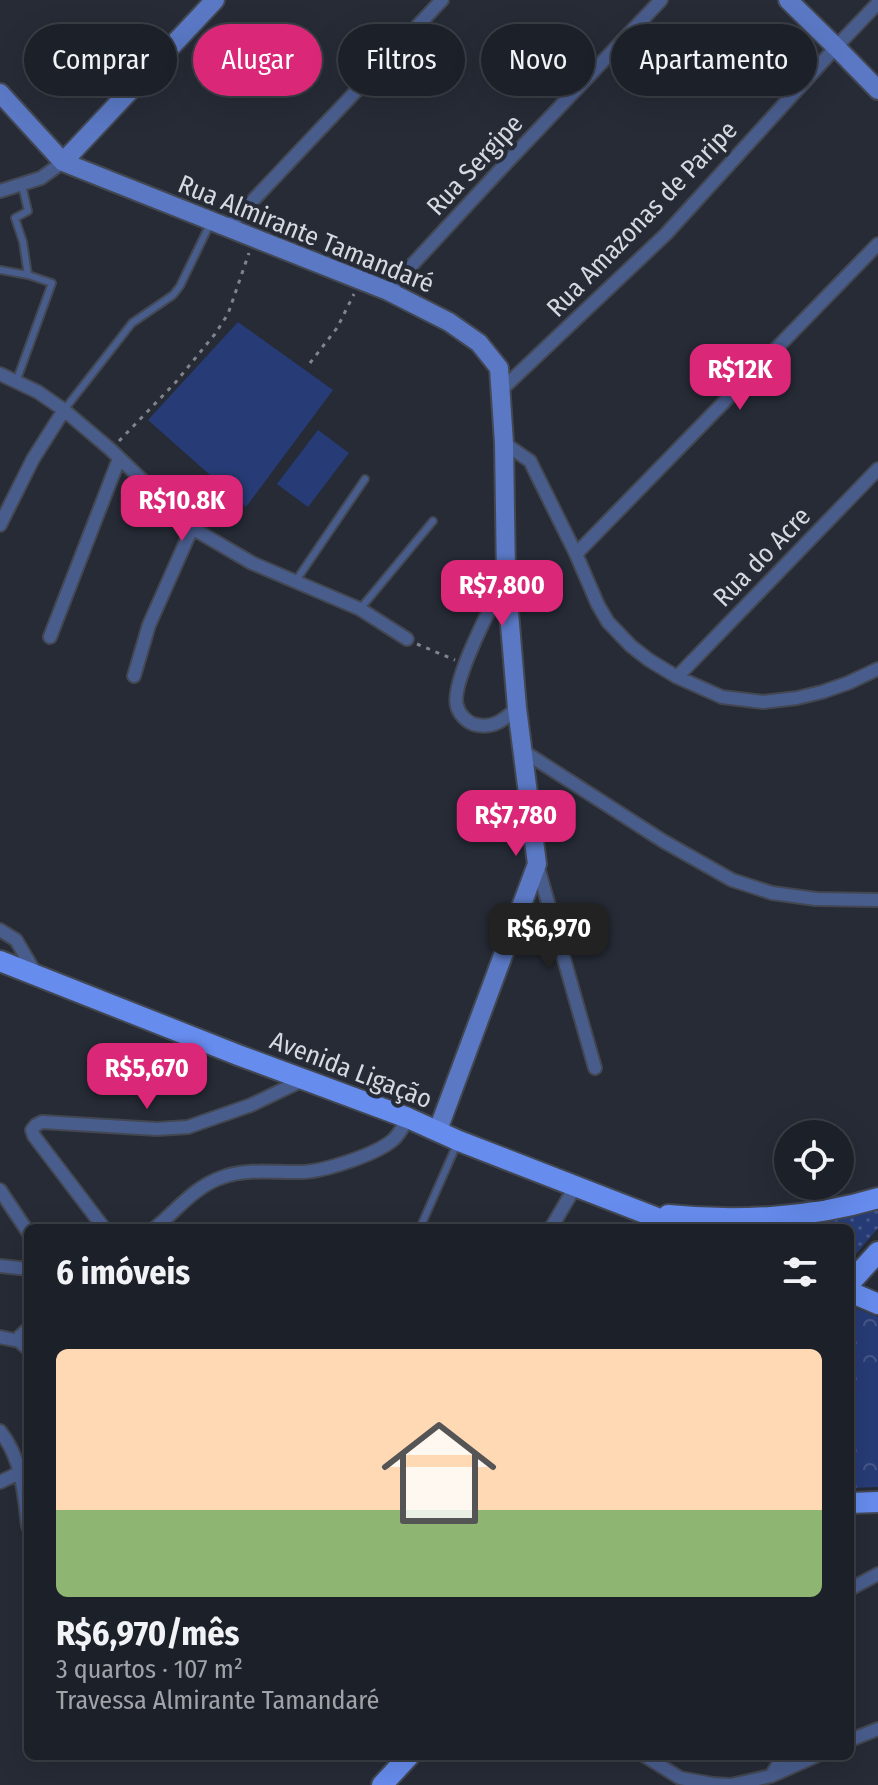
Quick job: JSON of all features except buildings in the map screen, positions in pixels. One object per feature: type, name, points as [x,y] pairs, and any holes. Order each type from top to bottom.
[{"type":"main road","points":[[63,162],[215,0]]},
{"type":"main road","points":[[788,0],[878,90]]},
{"type":"main road","name":"Rua Almirante Tamandaré","points":[[0,93],[63,162],[388,291],[449,322],[479,343],[499,368],[504,443],[506,576],[517,708],[537,864],[438,1130]]},
{"type":"main road","name":"Avenida Ligação","points":[[0,961],[673,1224]]},
{"type":"main road","points":[[644,1213],[684,1217],[756,1217],[836,1208],[878,1198]]},
{"type":"main road","points":[[644,1213],[657,1224]]},
{"type":"main road","points":[[854,1279],[878,1252]]},
{"type":"main road","points":[[854,1294],[876,1303]]},
{"type":"main road","points":[[854,1503],[878,1502]]},
{"type":"main road","points":[[386,1784],[406,1760]]},
{"type":"street","points":[[219,225],[442,0]]},
{"type":"street","name":"Rua Sergipe","points":[[388,291],[661,0]]},
{"type":"street","name":"Rua Amazonas de Paripe","points":[[499,392],[666,234],[878,3]]},
{"type":"street","points":[[0,191],[41,178],[63,162]]},
{"type":"street","points":[[576,554],[878,244]]},
{"type":"street","points":[[0,375],[38,392],[64,410],[192,528],[252,563],[360,609],[407,639]]},
{"type":"street","points":[[0,525],[33,459],[64,410]]},
{"type":"street","points":[[504,443],[530,461],[608,622],[631,646],[677,677],[722,697],[763,702],[822,692],[878,669]]},
{"type":"street","points":[[50,637],[115,454]]},
{"type":"street","name":"Rua do Acre","points":[[677,677],[878,469]]},
{"type":"street","points":[[134,676],[149,625],[192,528]]},
{"type":"street","name":"Rua Almirante Tamandaré","points":[[506,576],[465,664],[456,698],[463,717],[472,724],[494,725],[517,708]]},
{"type":"street","points":[[523,751],[663,841],[732,880],[772,893],[816,899],[878,900]]},
{"type":"street","points":[[537,864],[595,1068]]},
{"type":"street","points":[[0,930],[16,940],[36,974]]},
{"type":"street","points":[[101,1224],[34,1136],[33,1127],[42,1122],[157,1129],[188,1127],[251,1105],[303,1080]]},
{"type":"street","points":[[159,1224],[198,1189],[214,1180],[227,1175],[306,1172],[332,1167],[385,1146],[397,1136],[408,1118]]},
{"type":"street","points":[[553,1224],[575,1187]]},
{"type":"street","points":[[0,1190],[4,1202],[24,1227]]},
{"type":"street","points":[[0,1266],[24,1269]]},
{"type":"street","points":[[16,1340],[24,1333]]},
{"type":"street","points":[[0,1337],[16,1340],[24,1346]]},
{"type":"street","points":[[0,1431],[15,1455],[24,1495]]},
{"type":"street","points":[[0,1482],[21,1472]]},
{"type":"street","points":[[854,1587],[878,1574]]},
{"type":"street","points":[[854,1738],[878,1729]]},
{"type":"street","points":[[649,1760],[667,1778],[731,1785],[771,1776],[807,1760]]},
{"type":"street","points":[[771,1776],[781,1760]]},
{"type":"lane","points":[[22,185],[28,211],[15,218],[23,242],[28,275]]},
{"type":"lane","points":[[64,410],[132,323],[173,295],[219,225]]},
{"type":"lane","points":[[0,270],[52,283],[16,382]]},
{"type":"lane","points":[[295,582],[365,479]]},
{"type":"lane","points":[[360,609],[433,521]]},
{"type":"lane","points":[[422,1224],[459,1141]]},
{"type":"path","points":[[115,454],[215,334],[228,314],[254,237]]},
{"type":"path","points":[[310,363],[337,328],[362,280]]},
{"type":"path","points":[[407,639],[465,664]]},
{"type":"green space","points":[[238,322],[333,390],[246,507],[148,420]]},
{"type":"green space","points":[[318,430],[349,453],[308,507],[277,484]]},
{"type":"green space","points":[[878,1205],[878,1228],[854,1256],[854,1224],[748,1224]]},
{"type":"green space","points":[[854,1308],[878,1317],[878,1487],[854,1488]]},
{"type":"green space","points":[[878,1365],[878,1462],[854,1445],[854,1398]]}]
